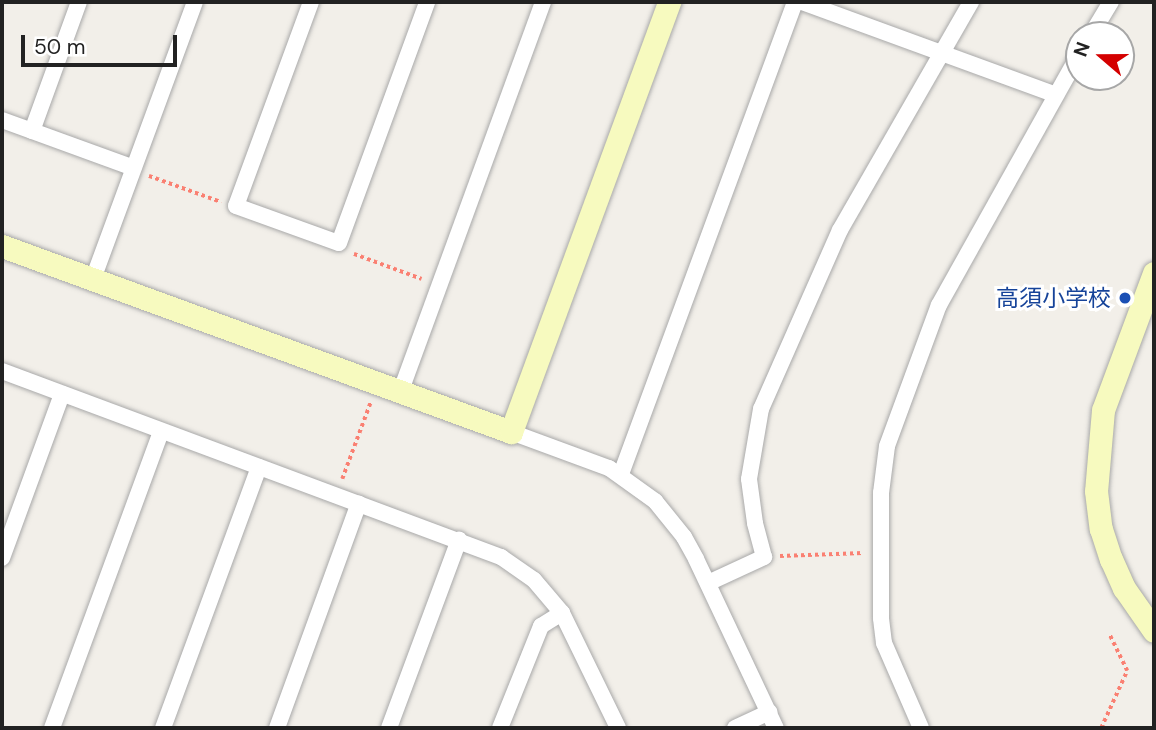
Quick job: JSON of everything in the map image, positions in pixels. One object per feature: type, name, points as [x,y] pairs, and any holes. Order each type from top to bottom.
[{"type":"street","points":[[32,131],[79,2]]},
{"type":"street","points":[[93,279],[195,2]]},
{"type":"street","points":[[311,2],[236,206],[339,243],[427,2]]},
{"type":"street","points":[[400,393],[543,2]]},
{"type":"street","points":[[511,432],[669,2]]},
{"type":"street","points":[[621,474],[795,2]]},
{"type":"street","points":[[803,2],[1054,94]]},
{"type":"street","points":[[708,583],[764,557],[755,523],[749,479],[761,409],[840,230],[971,2]]},
{"type":"street","points":[[1099,21],[1111,2]]},
{"type":"street","points":[[921,728],[884,643],[880,552],[882,481],[887,446],[929,328],[952,279],[1065,76]]},
{"type":"street","points":[[2,120],[134,169]]},
{"type":"street","points":[[2,248],[621,474],[671,519],[708,583],[776,728]]},
{"type":"street","points":[[1154,273],[1103,410],[1097,446],[1096,491],[1101,529],[1111,559],[1124,588],[1154,631]]},
{"type":"street","points":[[2,371],[161,432],[484,548],[518,568],[550,596],[562,612],[618,728]]},
{"type":"street","points":[[2,558],[62,394]]},
{"type":"street","points":[[52,728],[161,432]]},
{"type":"street","points":[[163,728],[259,467]]},
{"type":"street","points":[[277,728],[359,503]]},
{"type":"street","points":[[389,728],[459,540]]},
{"type":"street","points":[[500,728],[541,626],[562,612]]},
{"type":"street","points":[[735,728],[769,712]]},
{"type":"path","points":[[134,169],[236,206]]},
{"type":"path","points":[[339,243],[344,250],[439,285]]},
{"type":"path","points":[[336,494],[373,398]]},
{"type":"path","points":[[764,557],[880,552]]},
{"type":"path","points":[[1101,728],[1127,671],[1109,634]]},
{"type":"place","name":"高須小学校","points":[[1125,298]]}]
